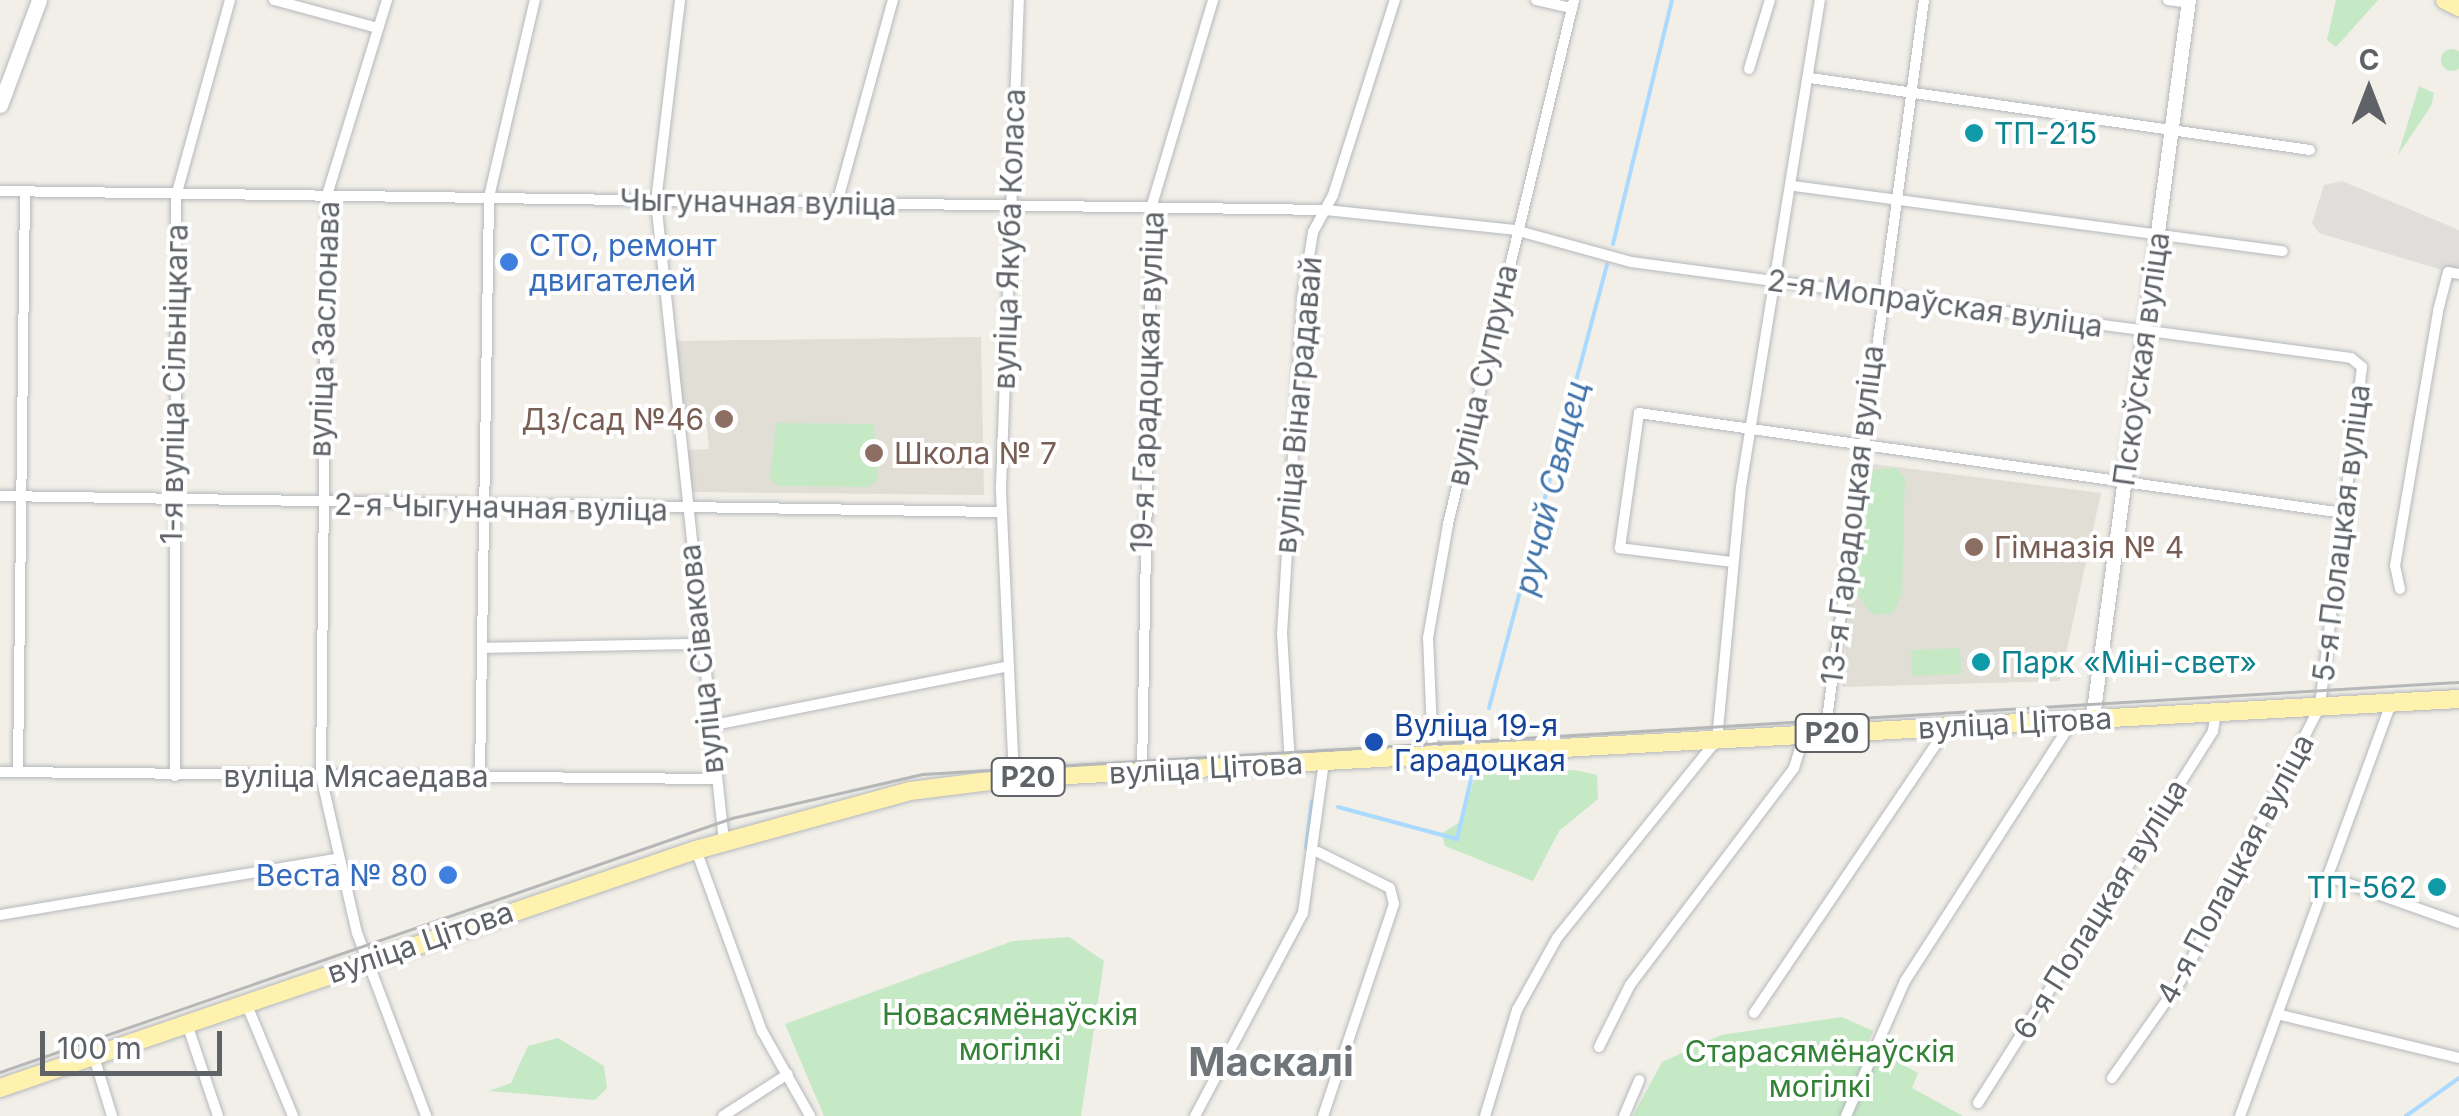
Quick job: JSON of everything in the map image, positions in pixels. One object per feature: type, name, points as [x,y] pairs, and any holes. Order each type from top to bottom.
[{"type":"main road","points":[[0,105],[39,0]]},
{"type":"main road","points":[[2445,0],[2459,7]]},
{"type":"main road","name":"вуліца Цітова","points":[[0,1088],[696,850],[861,801],[1014,778],[2459,699]]},
{"type":"street","name":"1-я вуліца Сільніцкага","points":[[175,776],[172,502],[176,196],[230,0]]},
{"type":"street","points":[[274,0],[378,28]]},
{"type":"street","name":"вуліца Заслонава","points":[[387,0],[327,196],[318,504],[321,776],[336,859],[366,961],[426,1116]]},
{"type":"street","points":[[480,777],[480,509],[489,197],[535,0]]},
{"type":"street","name":"вуліца Сівакова","points":[[680,0],[656,201],[713,779],[724,841]]},
{"type":"street","points":[[837,203],[893,0]]},
{"type":"street","name":"вуліца Якуба Коласа","points":[[1014,778],[1004,667],[1001,512],[1008,204],[1020,0]]},
{"type":"street","name":"19-я Гарадоцкая вуліца","points":[[1142,772],[1152,204],[1213,0]]},
{"type":"street","name":"вуліца Вінаградавай","points":[[1290,764],[1282,634],[1304,294],[1326,210],[1395,0]]},
{"type":"street","points":[[1536,0],[1573,4]]},
{"type":"street","points":[[1748,69],[1770,0]]},
{"type":"street","points":[[1484,1116],[1517,1010],[1557,938],[1717,740],[1732,562],[1757,429],[1820,0]]},
{"type":"street","name":"13-я Гарадоцкая вуліца","points":[[1825,734],[1879,295],[1906,98],[1924,0]]},
{"type":"street","points":[[2168,0],[2189,2]]},
{"type":"street","name":"Пскоўская вуліца","points":[[2084,719],[2125,481],[2189,2]]},
{"type":"street","name":"вуліца Супруна","points":[[1433,756],[1428,638],[1515,230],[1573,4]]},
{"type":"street","points":[[1810,78],[1906,98],[2310,150]]},
{"type":"street","points":[[1794,186],[2283,251]]},
{"type":"street","name":"Чыгуначная вуліца","points":[[0,191],[176,196],[1152,204],[1326,210],[1515,230]]},
{"type":"street","points":[[18,772],[17,496],[25,192]]},
{"type":"street","name":"2-я Мопраўская вуліца","points":[[1515,230],[1631,262],[2358,360]]},
{"type":"street","points":[[2400,590],[2400,527],[2438,311],[2448,272],[2459,274]]},
{"type":"street","name":"5-я Полацкая вуліца","points":[[2320,706],[2358,360]]},
{"type":"street","points":[[1732,562],[1620,548],[1638,413],[1863,448],[2343,513]]},
{"type":"street","name":"2-я Чыгуначная вуліца","points":[[0,496],[480,509],[1001,512]]},
{"type":"street","points":[[482,648],[699,644]]},
{"type":"street","points":[[708,726],[1004,667]]},
{"type":"street","points":[[2240,1116],[2332,878],[2390,703]]},
{"type":"street","name":"4-я Полацкая вуліца","points":[[2112,1078],[2181,980],[2320,706]]},
{"type":"street","name":"6-я Полацкая вуліца","points":[[1978,1103],[2213,731],[2216,712]]},
{"type":"street","points":[[1846,1116],[1904,981],[2084,719]]},
{"type":"street","points":[[1754,1012],[1947,728]]},
{"type":"street","points":[[1599,1047],[1630,985],[1794,768],[1804,735]]},
{"type":"street","points":[[1195,1116],[1206,1082],[1276,976],[1318,852],[1324,762]]},
{"type":"street","name":"вуліца Мясаедава","points":[[0,772],[713,779]]},
{"type":"street","points":[[696,850],[748,998],[810,1116]]},
{"type":"street","points":[[1318,852],[1390,888],[1394,904],[1323,1116]]},
{"type":"street","points":[[0,916],[336,859]]},
{"type":"street","points":[[2332,878],[2459,923]]},
{"type":"street","points":[[246,1004],[293,1116]]},
{"type":"street","points":[[2281,1015],[2459,1058]]},
{"type":"street","points":[[187,1024],[218,1116]]},
{"type":"street","points":[[94,1057],[112,1116]]},
{"type":"street","points":[[723,1116],[788,1074]]},
{"type":"street","points":[[1624,1116],[1639,1080]]},
{"type":"shaded area","points":[[2342,181],[2459,230],[2459,275],[2319,233],[2312,223],[2324,185]]},
{"type":"shaded area","name":"Школа № 7","points":[[981,337],[984,495],[692,492],[687,450],[709,449],[707,427],[685,427],[677,341]]},
{"type":"shaded area","name":"Гімназія № 4","points":[[1865,463],[2101,493],[2060,681],[1842,687]]},
{"type":"green space","points":[[2336,0],[2378,0],[2336,47],[2327,40]]},
{"type":"green space","points":[[2452,49],[2460,52],[2460,68],[2452,71],[2444,68],[2441,60],[2444,52]]},
{"type":"green space","points":[[2419,86],[2434,93],[2431,106],[2398,155]]},
{"type":"green space","points":[[776,423],[874,424],[878,479],[869,487],[778,486],[770,479]]},
{"type":"green space","points":[[1896,468],[1905,478],[1902,593],[1893,613],[1873,615],[1854,591],[1864,486],[1871,470]]},
{"type":"green space","points":[[1960,648],[1961,674],[1912,676],[1911,650]]},
{"type":"green space","points":[[1574,770],[1597,775],[1598,799],[1559,831],[1533,881],[1445,846],[1442,833],[1462,821],[1475,775]]},
{"type":"green space","name":"Новасямёнаўскія могілкі","points":[[1069,937],[1104,961],[1081,1116],[824,1116],[785,1024],[1013,941]]},
{"type":"green space","name":"Старасямёнаўскія могілкі","points":[[1842,1017],[1873,1031],[1867,1045],[1918,1073],[1912,1088],[1963,1116],[1633,1116],[1662,1062],[1721,1035]]},
{"type":"green space","points":[[558,1038],[604,1066],[607,1088],[595,1100],[489,1091],[511,1083],[528,1046]]},
{"type":"waterway","name":"ручай Свяцец","points":[[1613,244],[1672,0]]},
{"type":"waterway","name":"ручай Свяцец","points":[[1489,708],[1607,264]]},
{"type":"waterway","name":"ручай Свяцец","points":[[1338,807],[1457,839],[1472,775]]},
{"type":"waterway","points":[[1306,848],[1312,801]]},
{"type":"waterway","points":[[2406,1116],[2459,1078]]},
{"type":"tram line","points":[[0,1072],[732,818],[923,774],[2459,682]]},
{"type":"place","name":"ТП-215","points":[[1974,133]]},
{"type":"place","name":"СТО, ремонт двигателей","points":[[509,262]]},
{"type":"place","name":"Дз/сад №46","points":[[724,419]]},
{"type":"place","name":"Школа № 7","points":[[874,453]]},
{"type":"place","name":"Гімназія № 4","points":[[1974,547]]},
{"type":"place","name":"Парк «Міні-свет»","points":[[1981,662]]},
{"type":"place","name":"Вуліца 19-я Гарадоцкая","points":[[1374,742]]},
{"type":"place","name":"Веста № 80","points":[[448,875]]},
{"type":"place","name":"ТП-562","points":[[2437,887]]},
{"type":"district","name":"Маскалі","points":[[1271,1062]]}]
